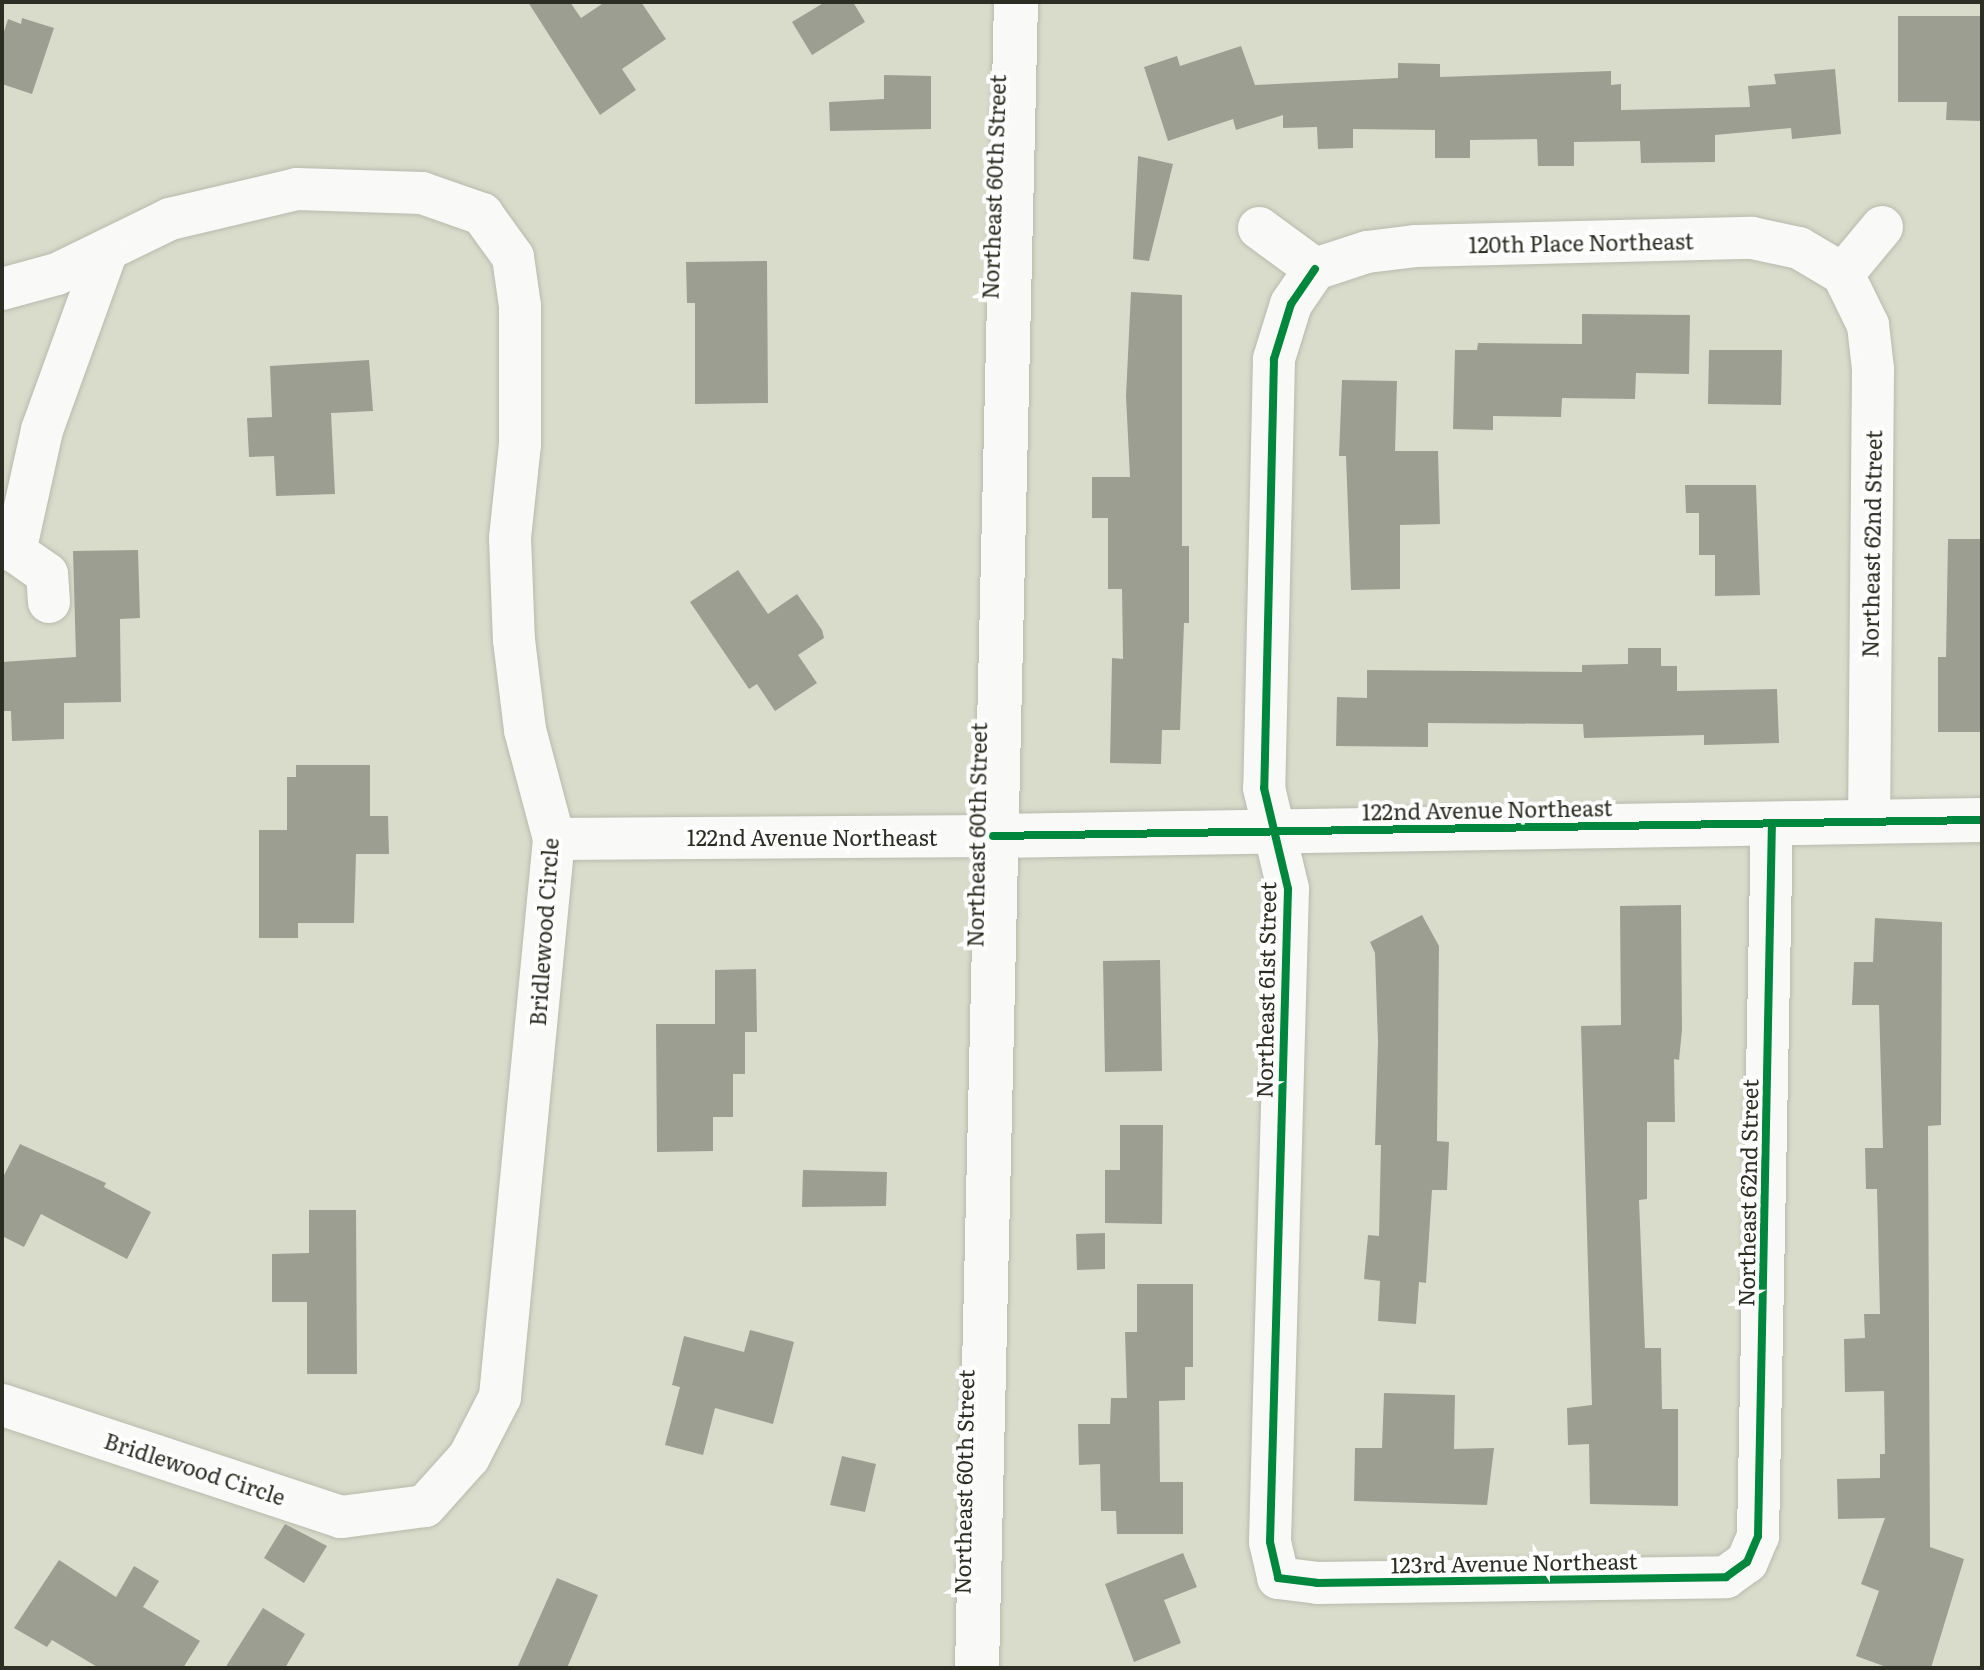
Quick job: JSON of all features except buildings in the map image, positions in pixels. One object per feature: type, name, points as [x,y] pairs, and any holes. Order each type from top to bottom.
[{"type":"street","name":"Northeast 60th Street","points":[[977,1668],[993,836],[1016,2]]},
{"type":"street","name":"Bridlewood Circle","points":[[2,289],[57,274],[170,219],[297,189],[422,193],[482,214],[513,257],[520,306],[520,444],[510,538],[514,640],[525,730],[554,839],[500,1397],[469,1457],[425,1506],[341,1517],[2,1405]]},
{"type":"street","points":[[1843,274],[1882,227]]},
{"type":"street","points":[[1259,228],[1315,269]]},
{"type":"street","name":"120th Place Northeast","points":[[1315,269],[1367,252],[1415,246],[1752,238],[1799,248],[1843,274]]},
{"type":"street","points":[[49,602],[47,574],[15,552],[42,430],[107,250]]},
{"type":"street","name":"Northeast 61st Street","points":[[1278,1578],[1270,1542],[1288,889],[1264,788],[1274,359],[1291,304],[1315,269]]},
{"type":"street","name":"Northeast 62nd Street","points":[[1843,274],[1868,325],[1873,369],[1869,821]]},
{"type":"street","name":"122nd Avenue Northeast","points":[[554,839],[993,836],[1276,829],[1982,820]]},
{"type":"street","name":"Northeast 62nd Street","points":[[1747,1562],[1758,1536],[1772,823]]},
{"type":"street","name":"123rd Avenue Northeast","points":[[1278,1578],[1317,1583],[1726,1577],[1747,1562]]},
{"type":"cycle path","points":[[1315,269],[1291,304],[1274,359],[1264,788],[1288,889],[1270,1542],[1278,1578],[1317,1583],[1726,1577],[1747,1562],[1758,1536],[1772,823]]},
{"type":"cycle path","points":[[993,836],[1982,820]]}]
